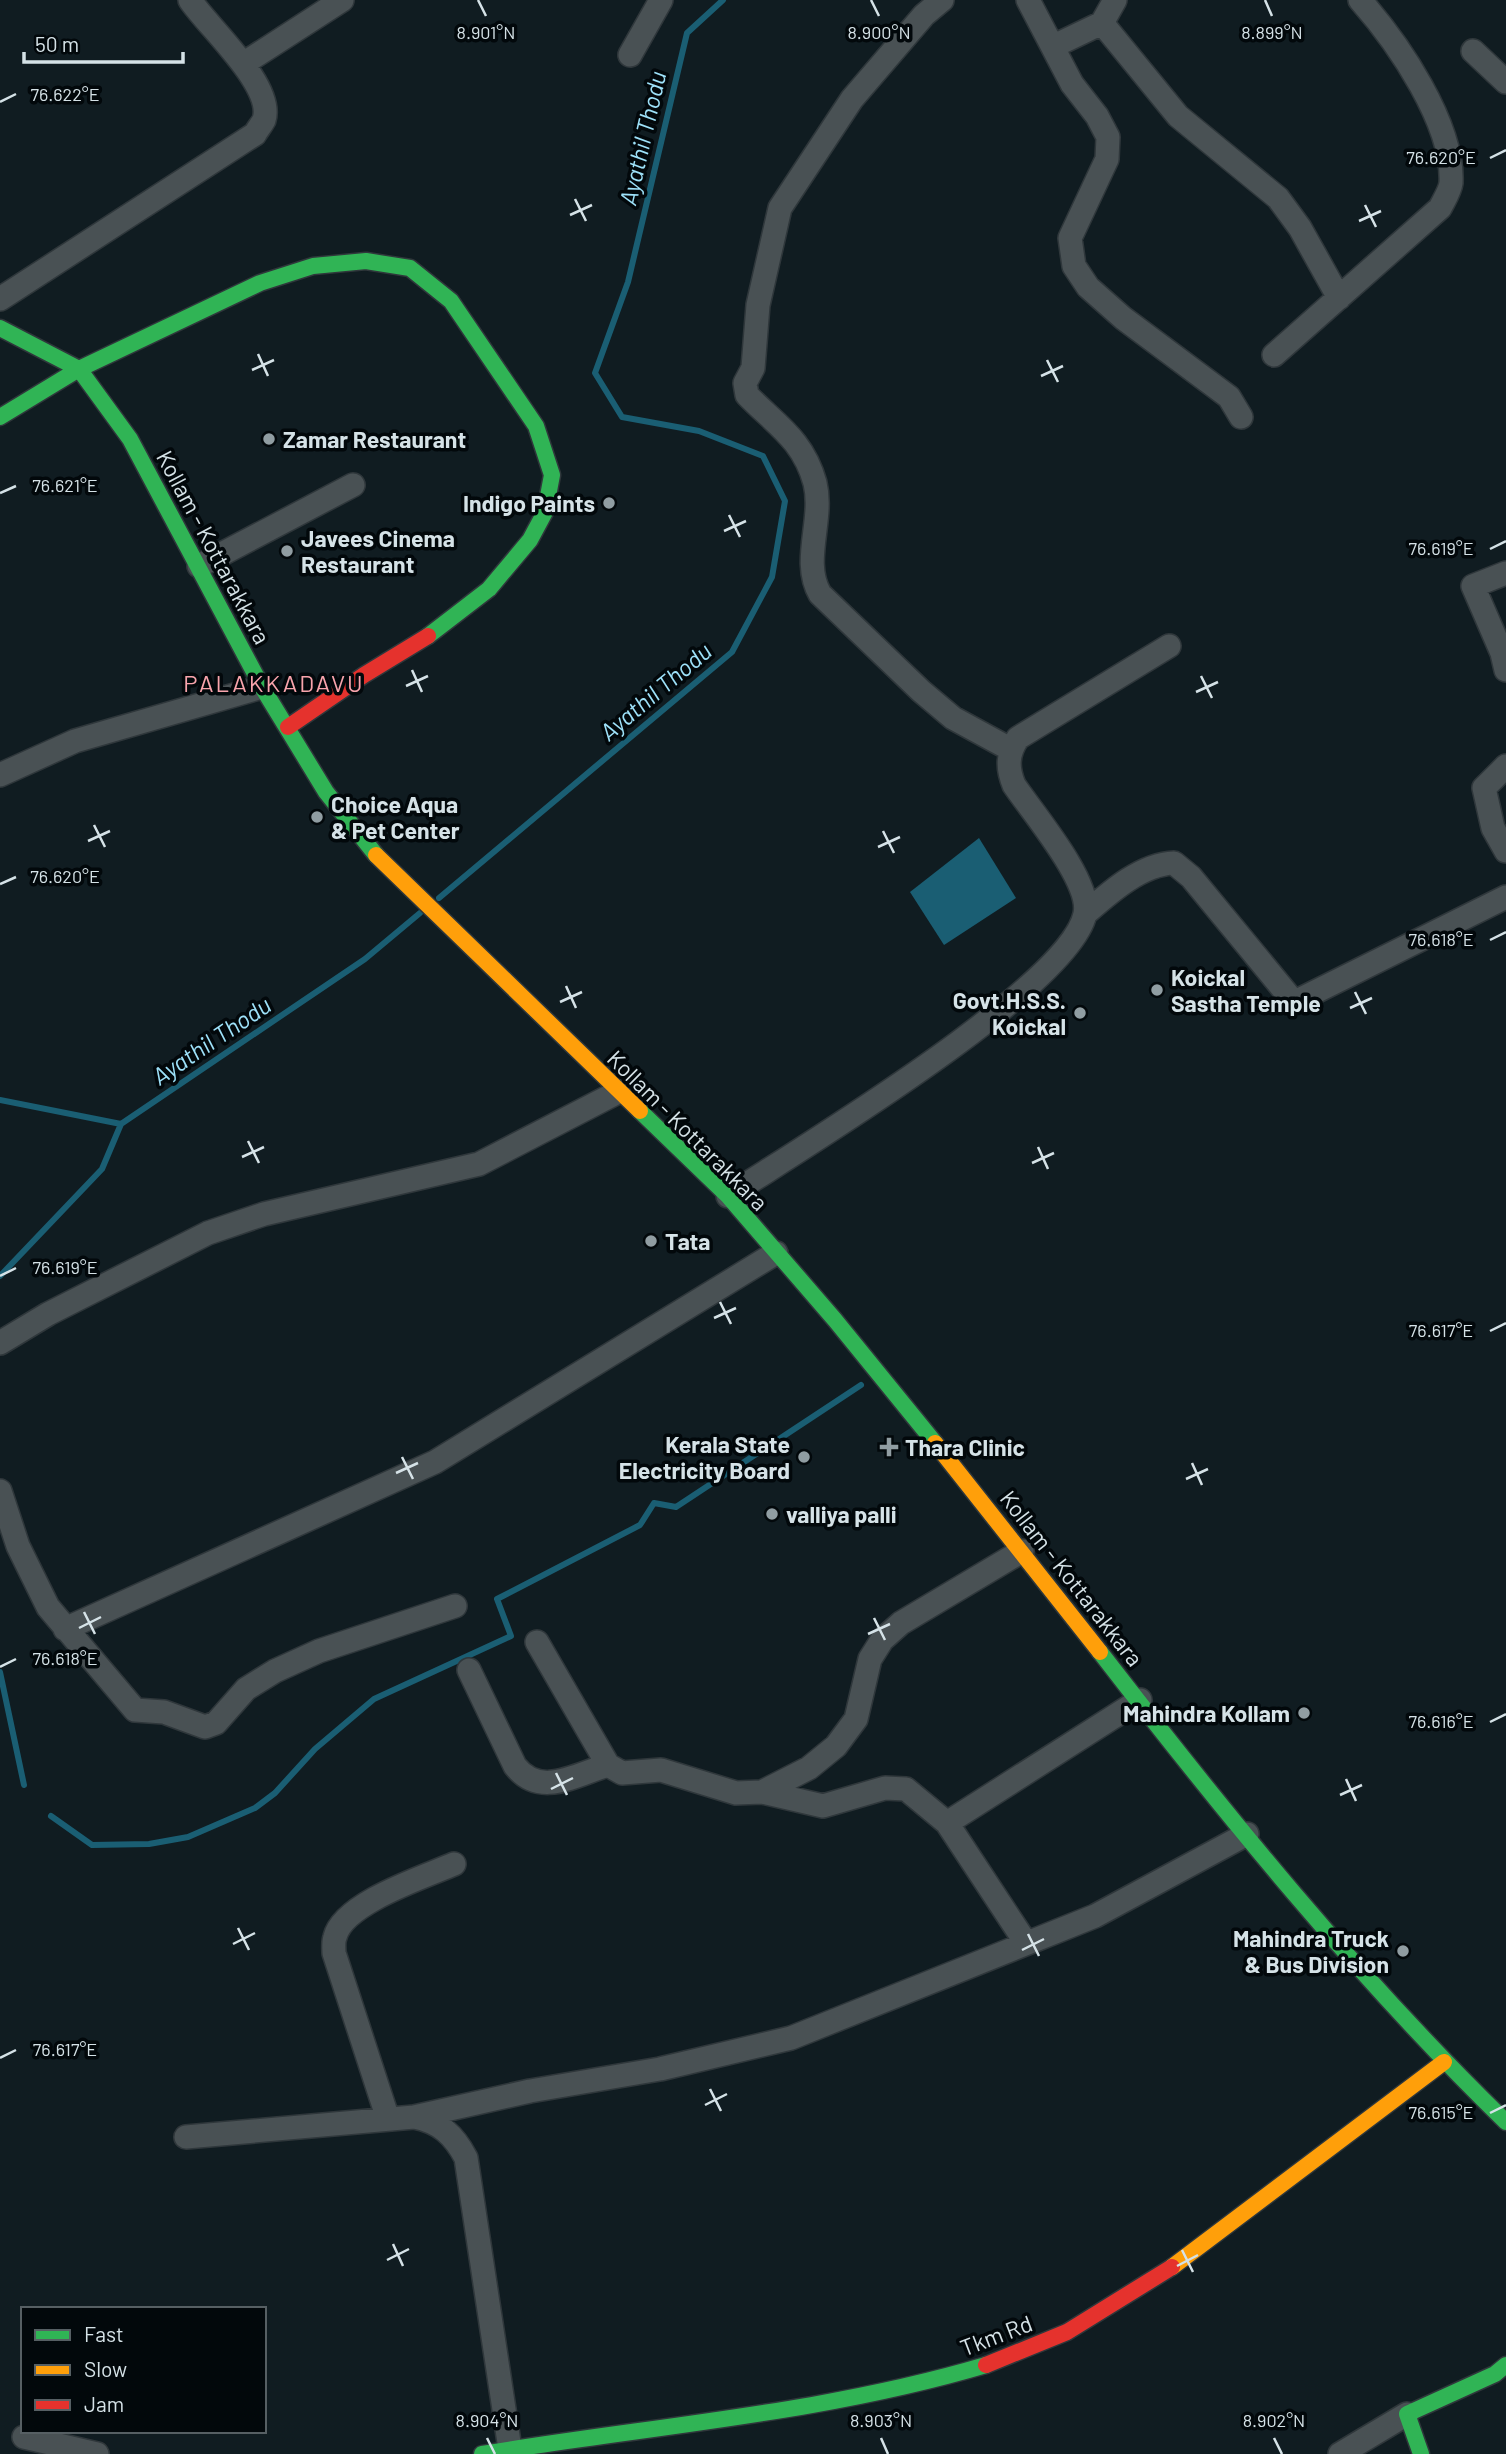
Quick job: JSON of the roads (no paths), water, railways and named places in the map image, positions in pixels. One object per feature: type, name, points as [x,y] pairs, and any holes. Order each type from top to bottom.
[{"type":"main road","points":[[0,417],[79,369],[260,283],[313,266],[366,261],[410,268],[451,301],[536,426],[552,475],[545,512],[530,540],[489,589],[435,633],[364,675],[288,727]]},
{"type":"main road","name":"Kollam - Kottarakkara","points":[[0,328],[79,369],[130,439],[262,687],[326,792],[378,858],[729,1196],[835,1320],[1022,1551],[1140,1700],[1168,1740],[1444,2062],[1506,2122]]},
{"type":"main road","name":"Tkm Rd","points":[[482,2454],[817,2404],[914,2386],[1000,2361],[1092,2319],[1199,2248],[1444,2062]]},
{"type":"main road","points":[[1421,2454],[1407,2414],[1502,2375]]},
{"type":"street","points":[[0,299],[255,134],[264,119],[263,97],[243,64],[190,0]]},
{"type":"street","points":[[243,64],[342,0]]},
{"type":"street","points":[[630,55],[661,0]]},
{"type":"street","points":[[942,0],[924,15],[852,99],[780,208],[758,305],[753,368],[745,383],[747,395],[787,429],[808,465],[815,485],[812,580],[820,594],[879,653],[953,718],[1010,749]]},
{"type":"street","points":[[1028,0],[1072,84],[1097,116],[1108,137],[1107,159],[1070,238],[1074,266],[1088,287],[1123,318],[1229,397],[1241,417]]},
{"type":"street","points":[[1054,46],[1102,23],[1115,0]]},
{"type":"street","points":[[1275,355],[1440,208],[1451,186],[1445,139],[1419,84],[1392,36],[1360,0]]},
{"type":"street","points":[[1102,23],[1178,116],[1278,198],[1300,228],[1339,298]]},
{"type":"street","points":[[1473,51],[1506,82]]},
{"type":"street","points":[[199,566],[353,485]]},
{"type":"street","points":[[1506,573],[1473,586],[1502,653],[1506,670]]},
{"type":"street","points":[[1085,914],[1084,893],[1009,774],[1010,749],[1018,738],[1170,646]]},
{"type":"street","points":[[0,775],[75,741],[262,687]]},
{"type":"street","points":[[1506,766],[1484,788],[1493,828],[1506,851]]},
{"type":"street","points":[[729,1196],[979,1028],[1043,973],[1065,948],[1085,914],[1134,877],[1164,863],[1174,863],[1191,877],[1293,1001],[1506,897]]},
{"type":"street","points":[[0,1343],[48,1314],[208,1233],[264,1214],[479,1164],[618,1092]]},
{"type":"street","points":[[65,1629],[435,1462],[776,1253]]},
{"type":"street","points":[[0,1491],[18,1546],[48,1607],[135,1710],[164,1712],[205,1727],[216,1723],[246,1689],[275,1671],[318,1651],[455,1606]]},
{"type":"street","points":[[762,1792],[809,1768],[836,1746],[856,1719],[870,1659],[882,1640],[901,1623],[1022,1551]]},
{"type":"street","points":[[537,1642],[608,1765],[622,1773],[661,1770],[736,1793],[762,1792],[823,1806],[885,1788],[906,1789],[947,1823],[1026,1943]]},
{"type":"street","points":[[469,1670],[514,1766],[524,1777],[542,1784],[608,1765]]},
{"type":"street","points":[[947,1823],[1140,1700]]},
{"type":"street","points":[[186,2137],[414,2116],[530,2091],[660,2068],[791,2038],[1095,1916],[1247,1834]]},
{"type":"street","points":[[388,2119],[334,1954],[335,1936],[343,1922],[371,1901],[454,1864]]},
{"type":"street","points":[[414,2116],[443,2128],[458,2142],[466,2158],[510,2449]]},
{"type":"street","points":[[1340,2454],[1407,2414]]},
{"type":"street","points":[[24,2437],[97,2454]]},
{"type":"water","points":[[979,838],[1016,898],[944,945],[910,892]]},
{"type":"waterway","name":"Ayathil Thodu","points":[[439,898],[732,652],[772,577],[785,501],[763,456],[699,431],[622,417],[595,373],[628,282],[687,33],[723,0]]},
{"type":"waterway","name":"Ayathil Thodu","points":[[0,1100],[121,1124],[365,959],[420,913]]},
{"type":"waterway","points":[[0,1276],[102,1169],[121,1124]]},
{"type":"waterway","points":[[51,1816],[92,1845],[149,1844],[188,1837],[255,1808],[275,1793],[315,1749],[374,1699],[511,1636],[497,1599],[640,1525],[654,1503],[676,1507],[861,1385]]},
{"type":"waterway","points":[[0,1672],[24,1785]]},
{"type":"place","name":"Zamar Restaurant","points":[[269,439]]},
{"type":"place","name":"Indigo Paints","points":[[609,503]]},
{"type":"place","name":"Javees Cinema Restaurant","points":[[287,551]]},
{"type":"place","name":"Choice Aqua & Pet Center","points":[[317,817]]},
{"type":"place","name":"Koickal Sastha Temple","points":[[1157,990]]},
{"type":"place","name":"Govt.H.S.S. Koickal","points":[[1080,1013]]},
{"type":"place","name":"Tata","points":[[651,1241]]},
{"type":"place","name":"Thara Clinic","points":[[889,1447]]},
{"type":"place","name":"Kerala State Electricity Board","points":[[804,1457]]},
{"type":"place","name":"valliya palli","points":[[772,1514]]},
{"type":"place","name":"Mahindra Kollam","points":[[1304,1713]]},
{"type":"place","name":"Mahindra Truck & Bus Division","points":[[1403,1951]]},
{"type":"district","name":"PALAKKADAVU","points":[[274,682]]}]
